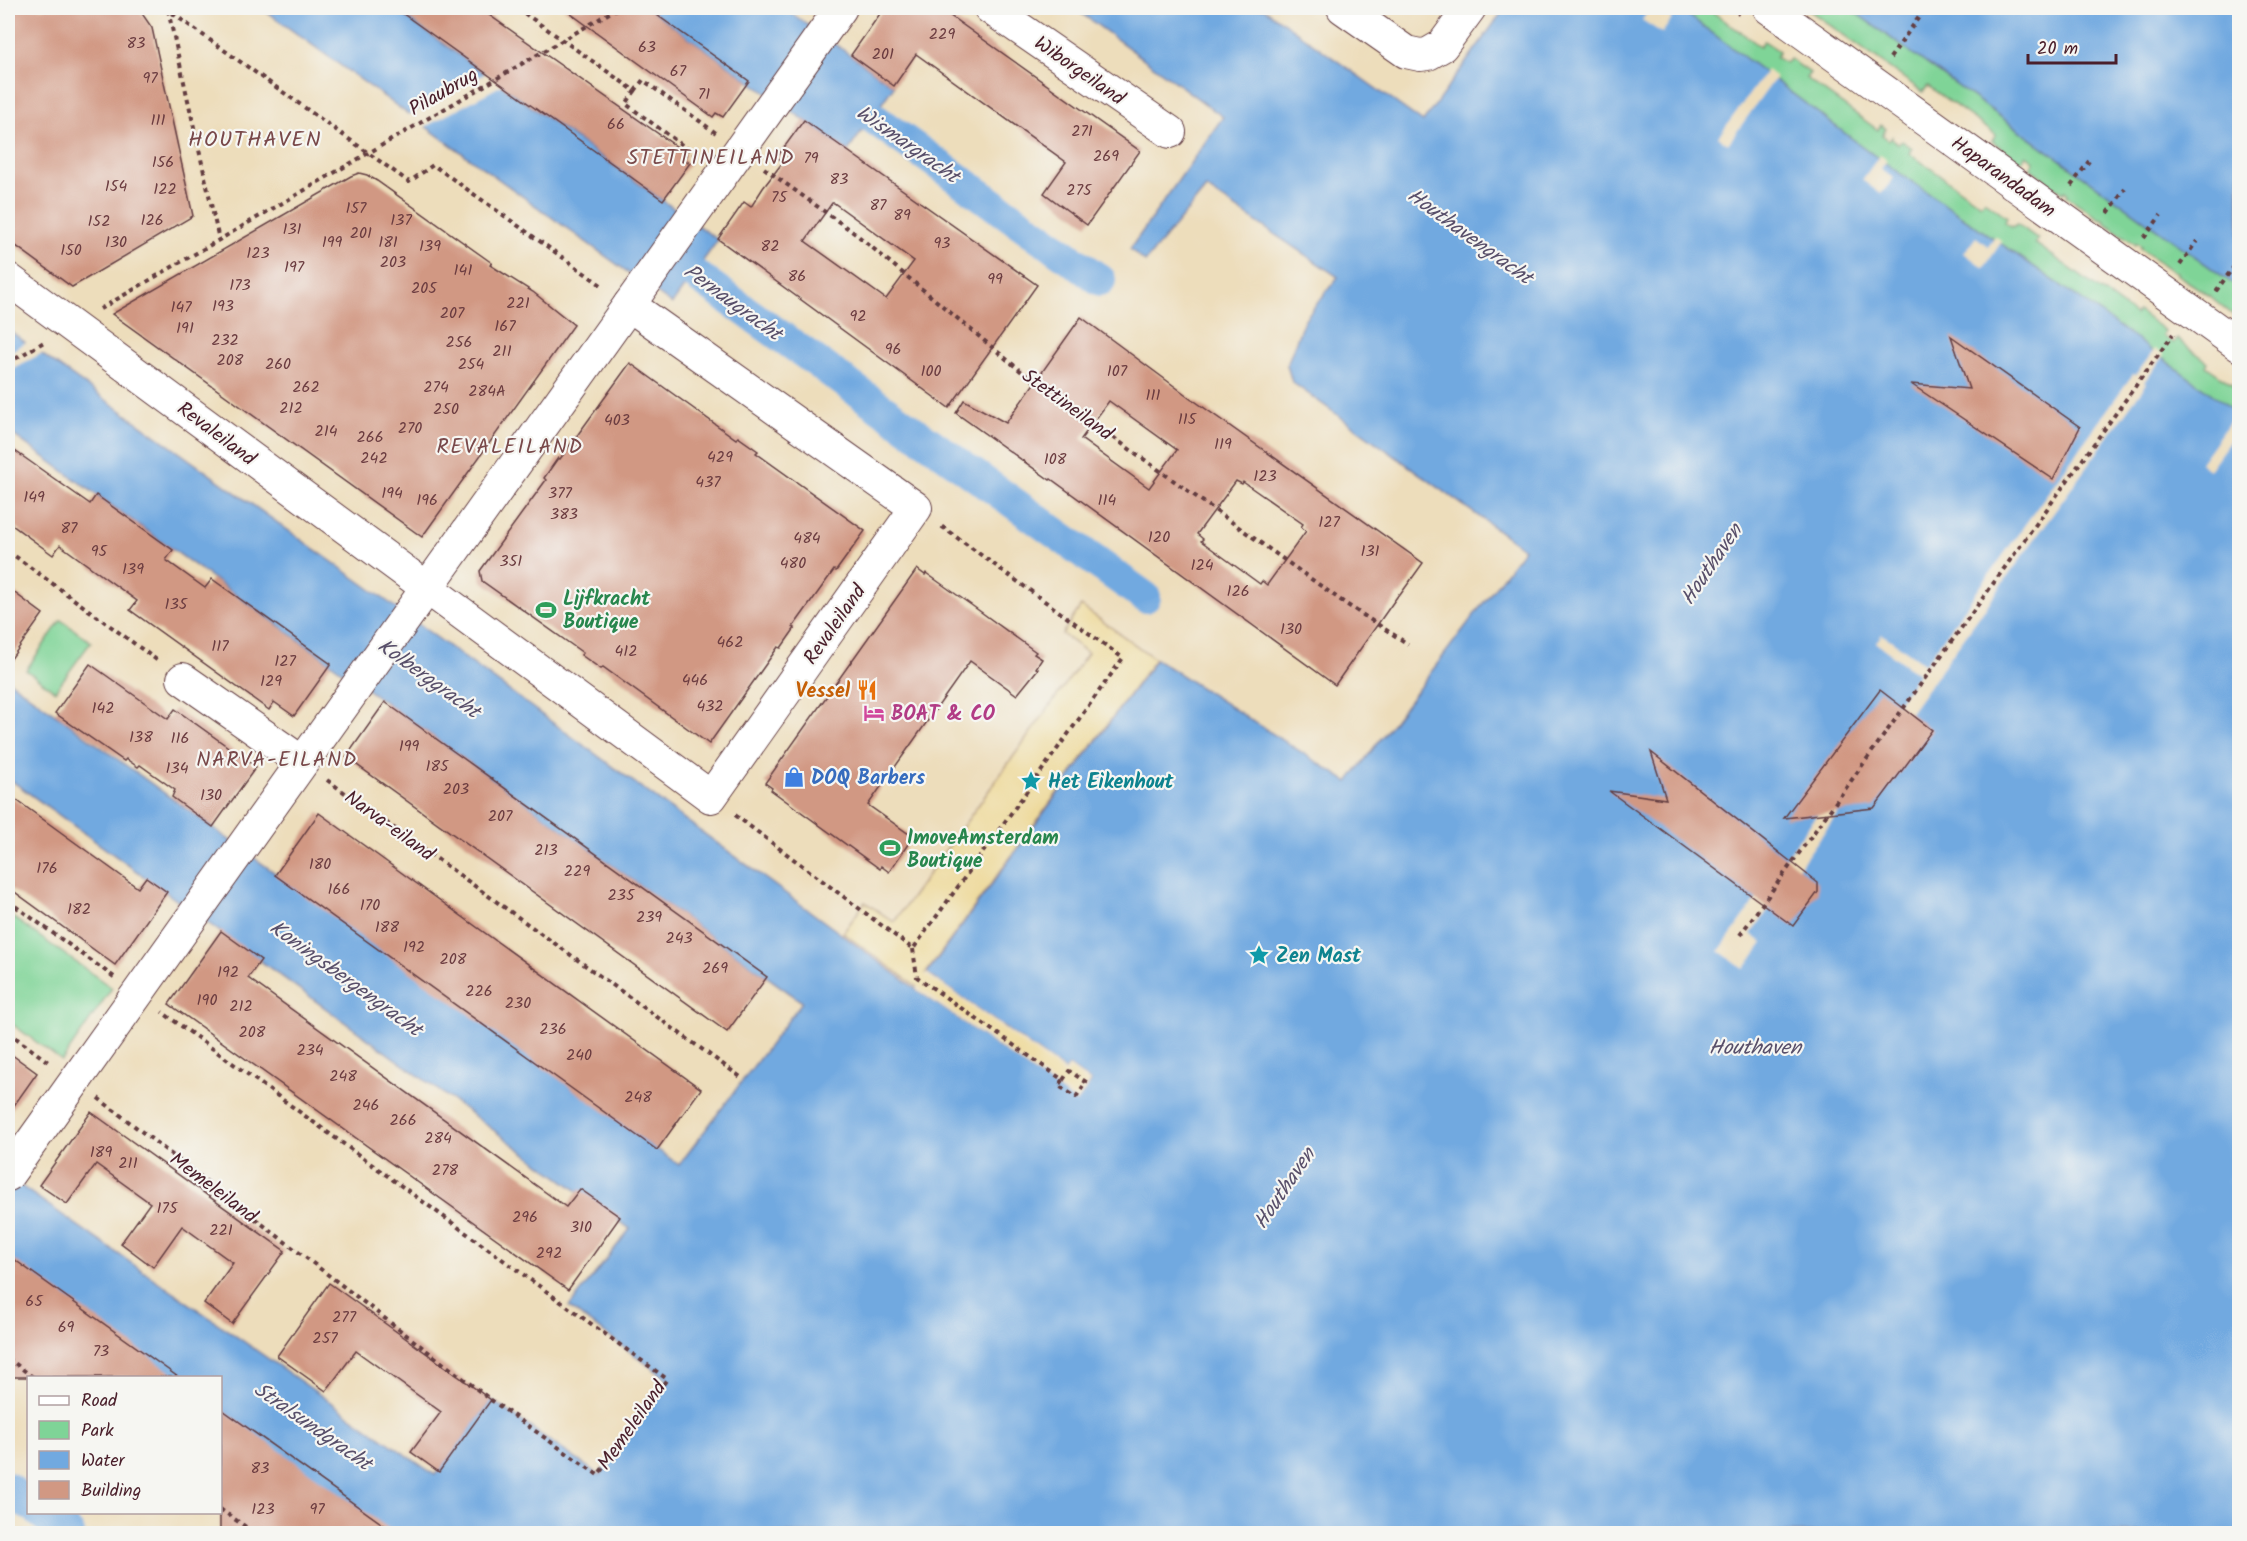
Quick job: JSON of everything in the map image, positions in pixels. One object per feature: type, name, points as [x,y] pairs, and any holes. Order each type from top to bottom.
[{"type":"street","name":"Wiborgeiland","points":[[990,8],[1170,132]]},
{"type":"street","points":[[1343,8],[1406,52],[1420,55],[1428,54],[1442,46],[1470,8]]},
{"type":"street","name":"Haparandadam","points":[[1769,8],[2240,346]]},
{"type":"street","points":[[14,1166],[833,19]]},
{"type":"street","name":"Revaleiland","points":[[8,279],[72,325],[419,598],[711,797],[916,508]]},
{"type":"street","points":[[631,302],[916,508]]},
{"type":"street","points":[[183,680],[302,762]]},
{"type":"path","points":[[166,8],[409,182],[433,165],[631,302]]},
{"type":"path","points":[[166,8],[219,240]]},
{"type":"path","points":[[517,8],[635,91]]},
{"type":"path","name":"Pilaubrug","points":[[8,363],[618,8]]},
{"type":"path","points":[[1886,64],[1919,17]]},
{"type":"path","name":"Stettineiland","points":[[731,162],[643,80],[626,104],[857,235],[1022,372],[1346,604],[1408,644]]},
{"type":"path","points":[[2065,194],[2089,160]]},
{"type":"path","points":[[2102,221],[2125,189]]},
{"type":"path","points":[[2138,246],[2161,215]]},
{"type":"path","points":[[2174,273],[2197,241]]},
{"type":"path","points":[[2211,299],[2235,265]]},
{"type":"path","points":[[1740,935],[2169,339]]},
{"type":"path","points":[[913,949],[1123,658],[916,508]]},
{"type":"path","points":[[8,551],[183,680]]},
{"type":"path","name":"Narva-eiland","points":[[302,762],[742,1078]]},
{"type":"path","points":[[711,797],[913,949],[918,977],[1063,1080]]},
{"type":"path","name":"Memeleiland","points":[[8,901],[668,1378],[598,1475],[491,1400],[75,1080],[8,1032]]},
{"type":"path","points":[[1069,1071],[1086,1082],[1076,1098],[1059,1086],[1063,1080],[1069,1071]]},
{"type":"path","points":[[8,1359],[33,1376]]},
{"type":"path","points":[[222,1510],[256,1533]]},
{"type":"green space","points":[[1679,8],[1707,8],[1760,46],[1764,41],[1779,51],[1776,57],[1785,63],[1790,59],[1810,73],[1806,78],[1878,130],[1881,125],[1886,129],[1882,135],[1889,140],[1892,137],[1898,144],[1902,141],[1912,148],[1909,153],[1981,204],[1984,200],[2007,217],[2005,222],[2012,227],[2017,224],[2038,239],[2035,243],[2135,315],[2138,311],[2165,331],[2163,336],[2173,343],[2177,339],[2208,362],[2206,366],[2233,385],[2236,382],[2239,385],[2239,414],[2086,303],[1875,156]]},
{"type":"green space","points":[[1806,8],[1849,8],[2239,288],[2239,320],[2210,296],[2176,274],[2177,272],[2172,271],[2140,248],[2141,246],[2137,243],[2136,245],[2104,222],[2105,220],[2100,219],[2067,196],[2065,191],[2063,193],[2030,168],[2034,161],[2026,155],[2021,162],[1992,141],[1996,135],[1928,86],[1923,92]]},
{"type":"green space","points":[[61,620],[91,642],[55,691],[26,670]]},
{"type":"green space","points":[[8,914],[112,988],[62,1061],[8,1021]]},
{"type":"sand","name":"Het Eikenhout","points":[[1081,606],[1155,659],[926,973],[1065,1070],[1069,1065],[1091,1082],[1077,1103],[843,933],[865,902],[894,922],[1088,653],[1062,634]]},
{"type":"water","points":[[261,8],[393,8],[718,240],[672,304]]},
{"type":"water","points":[[647,8],[784,8],[894,86],[848,151]]},
{"type":"water","name":"Houthaven","points":[[1074,8],[1263,8],[1423,122],[1505,8],[1679,8],[1875,156],[2086,303],[2239,414],[2239,1533],[390,1533],[222,1416],[222,1376],[166,1376],[8,1267],[8,1177],[435,1475],[491,1400],[599,1475],[667,1379],[569,1307],[630,1229],[8,778],[8,680],[679,1165],[802,1002],[8,431],[8,330],[380,596],[916,989],[1077,1102],[1091,1082],[1069,1066],[1065,1071],[927,973],[1156,659],[1348,782],[1524,549],[1292,382],[1287,365],[1304,320],[1338,277],[1206,188],[1145,262],[1130,249],[1223,117]]},
{"type":"water","points":[[1849,8],[2239,8],[2239,288]]},
{"type":"pier","points":[[1651,8],[1661,8],[1660,10],[1672,19],[1662,33],[1642,20]]},
{"type":"pier","points":[[1767,70],[1776,77],[1728,144],[1718,137]]},
{"type":"pier","points":[[488,72],[504,84],[423,128],[407,116]]},
{"type":"pier","points":[[1880,155],[1887,160],[1881,169],[1894,178],[1881,194],[1862,180]]},
{"type":"pier","points":[[1995,236],[2002,241],[1984,268],[1964,253],[1976,237],[1988,246]]},
{"type":"pier","points":[[28,341],[43,353],[8,371],[8,353]]},
{"type":"pier","points":[[2155,349],[2164,355],[2145,382],[2147,383],[1751,934],[1763,943],[1744,969],[1719,951],[1918,674],[1876,643],[1882,634],[1925,664],[2133,374],[2136,375]]},
{"type":"pier","points":[[2238,410],[2239,428],[2209,470],[2200,463]]},
{"type":"pier","points":[[927,973],[1065,1071],[1069,1066],[1091,1082],[1077,1103],[916,989],[918,986],[1076,1098],[1087,1083],[1070,1070],[1064,1074],[925,975]]},
{"type":"building","points":[[8,8],[135,8],[141,12],[152,28],[193,216],[72,287],[8,240]]},
{"type":"building","points":[[395,8],[479,8],[687,154],[683,159],[690,163],[663,200]]},
{"type":"building","points":[[563,8],[647,8],[749,81],[723,117],[716,113],[713,117]]},
{"type":"building","points":[[884,8],[939,8],[1140,151],[1087,225],[1044,193],[1066,162],[916,54],[894,86],[851,55]]},
{"type":"building","points":[[804,120],[1037,285],[949,408],[718,239],[744,202],[751,207],[783,162],[777,157]],"holes":[[[834,203],[914,261],[886,299],[805,241]]]},
{"type":"building","points":[[359,173],[377,181],[492,263],[490,265],[533,292],[574,325],[422,537],[112,314]]},
{"type":"building","points":[[1081,317],[1189,397],[1423,563],[1335,685],[956,413],[964,400],[1006,423]],"holes":[[[1109,401],[1177,450],[1149,488],[1081,439]],[[1236,481],[1242,484],[1243,482],[1303,524],[1301,527],[1306,531],[1267,585],[1262,581],[1260,584],[1201,541],[1203,539],[1197,534]]]},
{"type":"building","points":[[1951,336],[2080,427],[2053,479],[1911,384],[1969,389]]},
{"type":"building","points":[[630,363],[736,439],[738,437],[758,451],[756,453],[865,531],[836,571],[834,570],[793,627],[795,628],[781,648],[778,647],[709,744],[603,667],[601,669],[581,655],[583,653],[482,581],[480,571],[546,480],[544,478],[558,458],[560,459]]},
{"type":"building","points":[[8,446],[90,504],[96,495],[173,550],[166,560],[205,588],[212,579],[331,664],[294,716],[274,702],[269,710],[130,610],[137,601],[60,545],[53,555],[8,522]]},
{"type":"building","name":"BOAT & CO","points":[[917,569],[974,607],[1036,652],[1034,654],[1042,659],[1036,668],[1038,669],[1017,695],[970,661],[868,805],[913,837],[889,872],[881,866],[880,869],[771,790],[772,788],[765,783]]},
{"type":"building","points":[[8,588],[43,614],[8,663]]},
{"type":"building","points":[[90,664],[168,719],[175,709],[256,767],[213,827],[172,797],[175,790],[140,765],[138,767],[126,759],[124,761],[55,713]]},
{"type":"building","points":[[1880,690],[1932,730],[1874,808],[1784,818]]},
{"type":"building","points":[[385,702],[767,977],[727,1032],[346,757]]},
{"type":"building","points":[[1651,752],[1818,883],[1818,892],[1793,926],[1609,791],[1666,799]]},
{"type":"building","points":[[8,794],[138,888],[146,877],[167,892],[115,965],[8,887]]},
{"type":"building","points":[[319,813],[701,1089],[657,1150],[275,875]]},
{"type":"building","points":[[221,931],[261,960],[248,978],[566,1207],[580,1189],[620,1217],[568,1290],[169,1004]]},
{"type":"building","points":[[8,1052],[37,1073],[8,1114]]},
{"type":"building","points":[[91,1112],[285,1251],[232,1324],[204,1303],[233,1263],[182,1226],[153,1267],[121,1243],[150,1203],[96,1164],[67,1204],[39,1185]]},
{"type":"building","points":[[8,1255],[177,1376],[27,1376],[8,1377]]},
{"type":"building","points":[[329,1283],[491,1400],[439,1472],[411,1452],[441,1412],[356,1351],[326,1391],[277,1356]]},
{"type":"building","points":[[222,1409],[395,1533],[220,1533]]},
{"type":"waterway","name":"Wismargracht","points":[[838,93],[1100,280]]},
{"type":"waterway","name":"Pernaugracht","points":[[659,249],[1145,597]]},
{"type":"waterway","points":[[8,1488],[27,1503]]},
{"type":"waterway","points":[[43,1514],[69,1534]]},
{"type":"place","name":"Lijfkracht Boutique","points":[[546,610]]},
{"type":"place","name":"Vessel","points":[[867,690]]},
{"type":"place","name":"BOAT & CO","points":[[874,713]]},
{"type":"place","name":"DOQ Barbers","points":[[794,777]]},
{"type":"place","name":"Het Eikenhout","points":[[1031,781]]},
{"type":"place","name":"ImoveAmsterdam Boutique","points":[[890,848]]},
{"type":"place","name":"Zen Mast","points":[[1259,955]]},
{"type":"district","name":"HOUTHAVEN","points":[[255,138]]},
{"type":"district","name":"STETTINEILAND","points":[[711,157]]},
{"type":"district","name":"REVALEILAND","points":[[510,446]]},
{"type":"district","name":"NARVA-EILAND","points":[[277,759]]},
{"type":"water label","name":"Houthavengracht","points":[[1470,236]]},
{"type":"water label","name":"Kolberggracht","points":[[429,678]]},
{"type":"water label","name":"Koningsbergengracht","points":[[346,978]]},
{"type":"water label","name":"Stralsundgracht","points":[[313,1426]]}]
